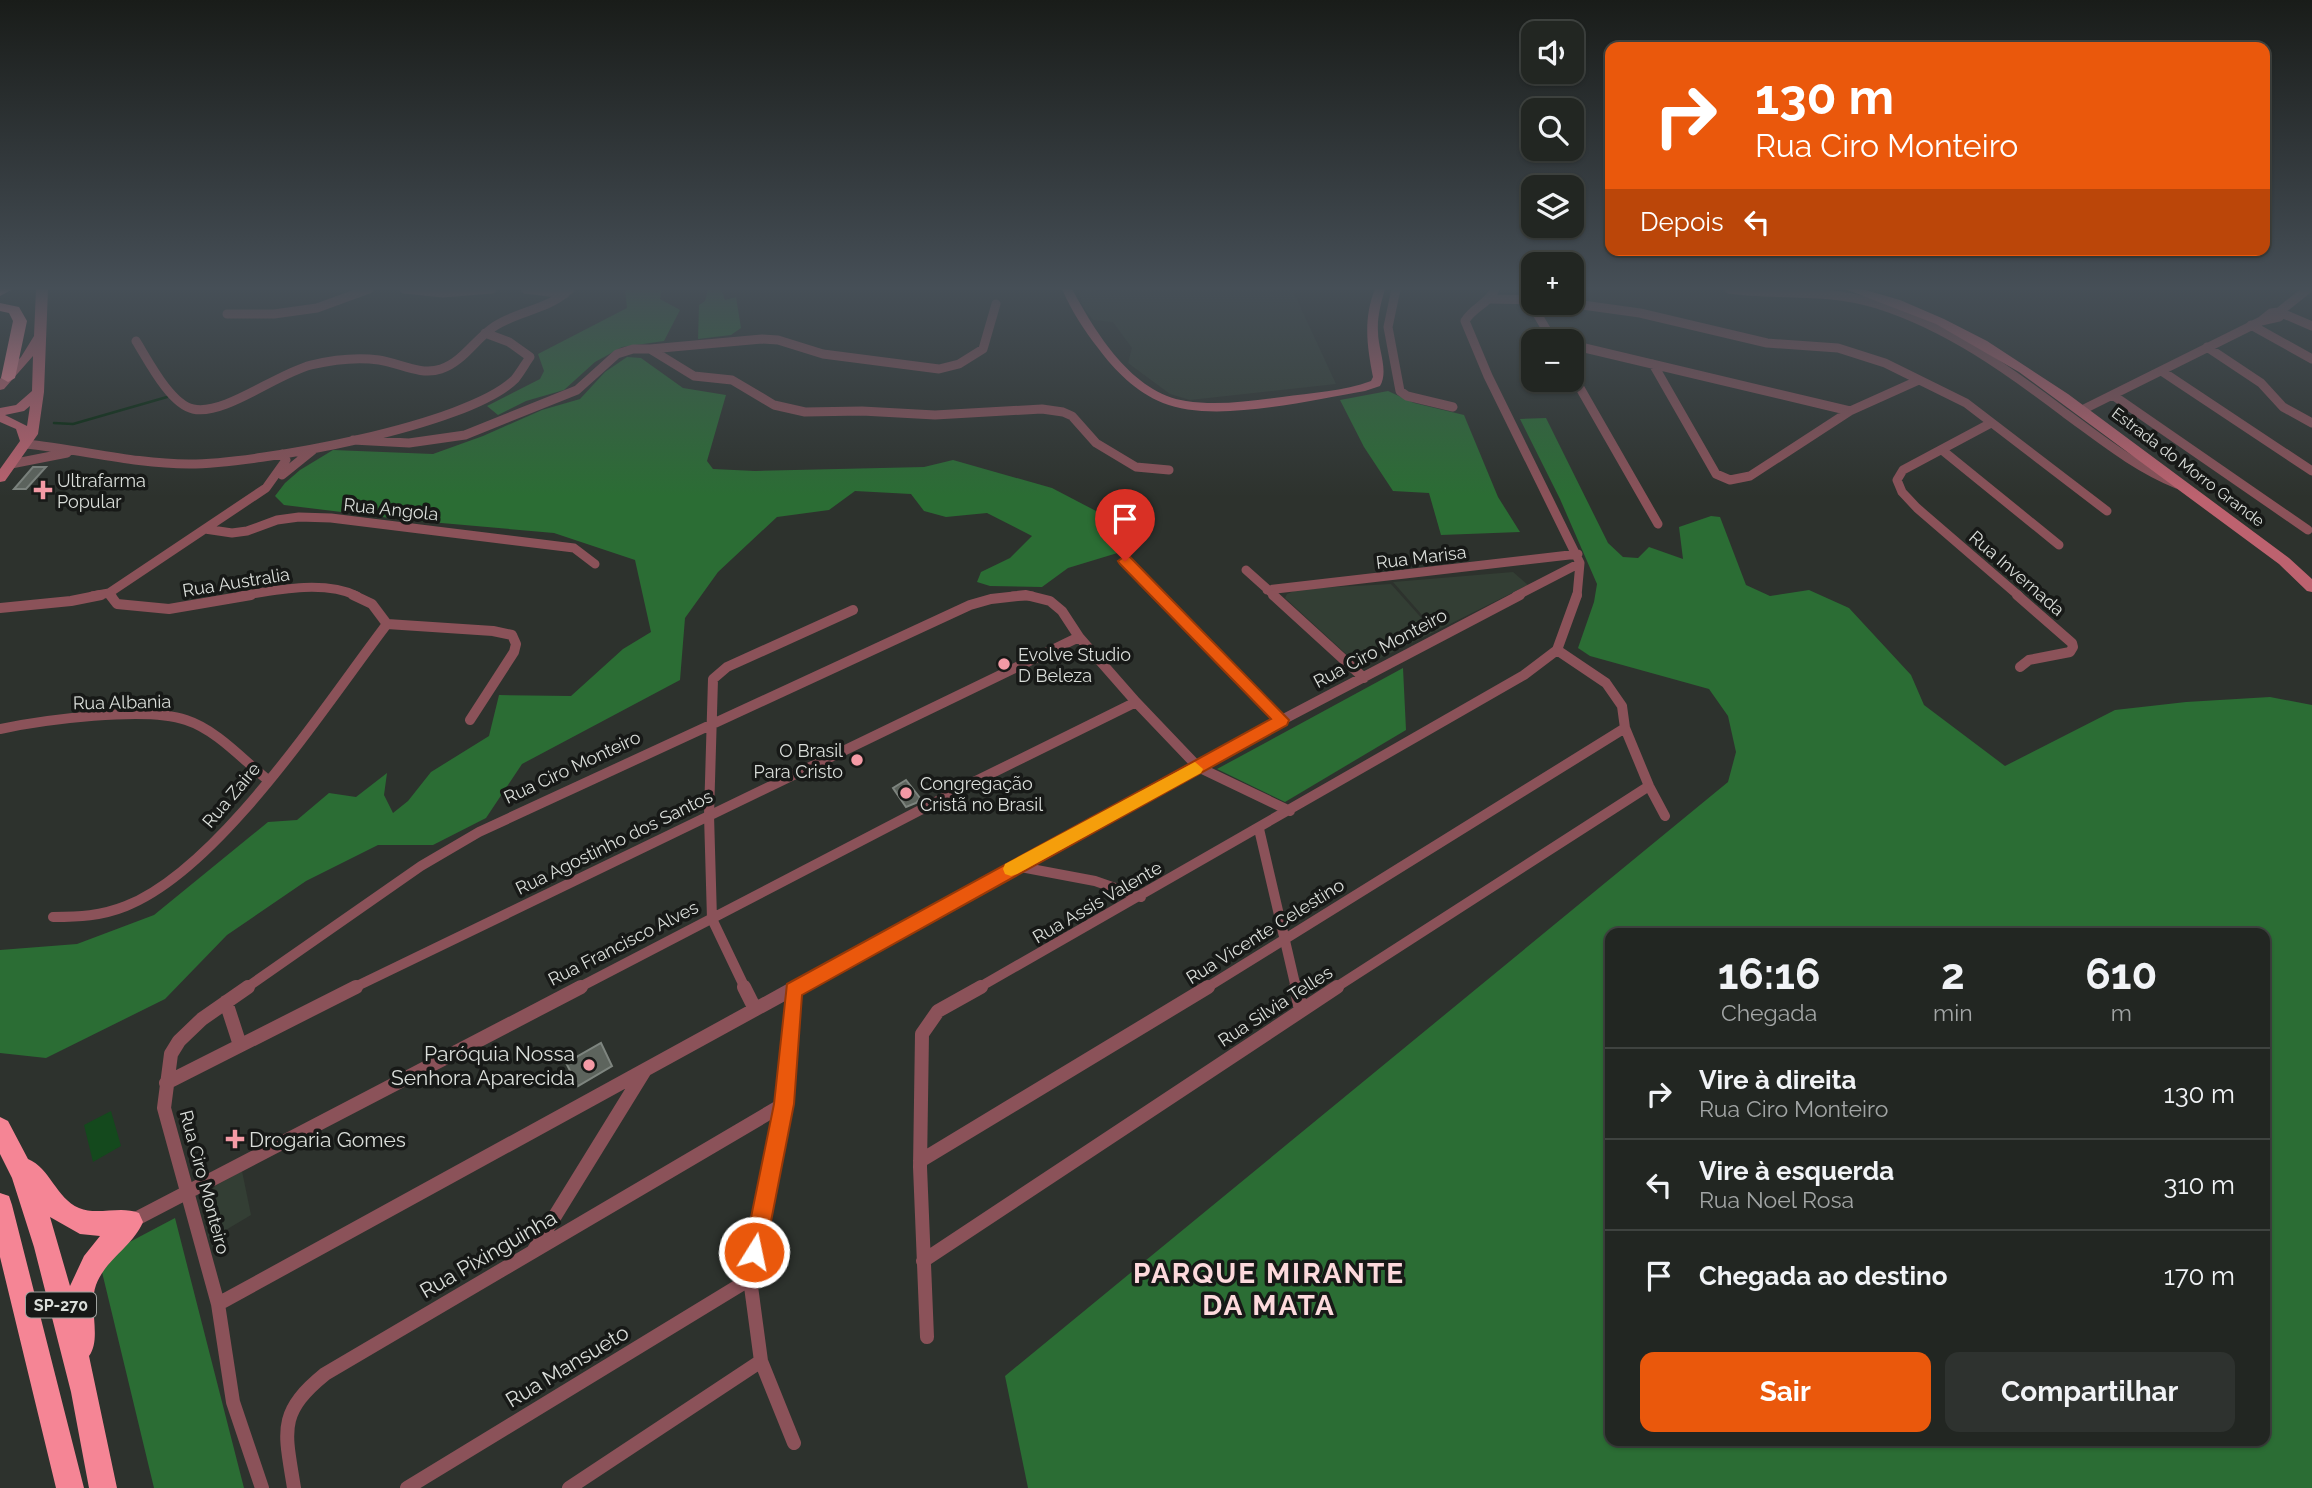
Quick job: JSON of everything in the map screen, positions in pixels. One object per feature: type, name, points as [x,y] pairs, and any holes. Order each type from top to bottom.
[{"type":"highway","points":[[4,382],[10,358]]},
{"type":"highway","points":[[1,1130],[15,1142],[29,1171],[51,1203],[74,1221],[98,1226],[130,1222]]},
{"type":"highway","name":"SP-270","points":[[1,1130],[23,1174],[47,1247],[85,1392],[103,1488]]},
{"type":"highway","name":"SP-270","points":[[0,1205],[51,1401],[70,1488]]},
{"type":"highway","points":[[85,1392],[79,1296],[83,1282],[98,1256],[130,1222]]},
{"type":"street","points":[[4,382],[26,358]]},
{"type":"street","points":[[0,478],[32,434],[39,358]]},
{"type":"street","points":[[149,358],[181,402],[195,409],[225,405],[289,372],[338,360],[381,360],[419,372],[438,370],[459,358]]},
{"type":"street","points":[[26,443],[75,452],[191,465],[282,454],[353,440],[456,412],[514,382],[527,369],[530,358]]},
{"type":"street","points":[[353,440],[395,444],[445,441],[465,435],[577,390],[612,358]]},
{"type":"street","points":[[665,358],[694,376],[732,380],[774,405],[805,412],[862,411],[936,415],[1042,409],[1069,413],[1096,443],[1136,467],[1169,470]]},
{"type":"street","points":[[858,358],[939,369],[959,364],[968,358]]},
{"type":"street","points":[[1115,358],[1146,389],[1170,402],[1192,406],[1261,402],[1365,387],[1376,383],[1379,377],[1375,358]]},
{"type":"street","points":[[1392,358],[1400,391],[1407,396],[1454,407]]},
{"type":"street","points":[[1480,358],[1579,559],[1580,582],[1571,621],[1557,650],[1606,682],[1622,706],[1625,728],[1649,786],[1665,816]]},
{"type":"street","points":[[1629,358],[1850,411]]},
{"type":"street","points":[[1869,358],[1946,391],[2106,511]]},
{"type":"street","points":[[1987,358],[2019,378],[2148,473],[2178,484]]},
{"type":"street","name":"Estrada do Morro Grande","points":[[2002,358],[2082,410],[2284,561],[2312,587]]},
{"type":"street","points":[[2082,410],[2187,358]]},
{"type":"street","points":[[2224,358],[2262,383],[2283,407],[2312,423]]},
{"type":"street","points":[[1653,364],[1716,474],[1730,480],[1750,476],[1850,411],[1919,380]]},
{"type":"street","points":[[2163,372],[2312,471]]},
{"type":"street","points":[[0,414],[20,408],[38,392]]},
{"type":"street","points":[[1582,392],[1658,524]]},
{"type":"street","points":[[2114,396],[2308,530]]},
{"type":"street","points":[[0,414],[21,427],[26,443]]},
{"type":"street","points":[[1991,423],[1942,450],[2059,545]]},
{"type":"street","points":[[0,608],[61,602],[109,593],[266,488],[317,447]]},
{"type":"street","name":"Rua Invernada","points":[[1942,450],[1903,470],[1897,480],[1902,492],[2074,647],[2070,652],[2029,660],[2020,667]]},
{"type":"street","points":[[11,464],[75,452]]},
{"type":"street","points":[[266,488],[283,467],[286,460],[282,454]]},
{"type":"street","name":"Rua Angola","points":[[205,529],[232,533],[247,531],[277,520],[316,517],[574,548],[595,564]]},
{"type":"street","name":"Rua Marisa","points":[[1267,590],[1579,559]]},
{"type":"street","name":"Rua Ciro Monteiro","points":[[1198,767],[1079,637],[1062,611],[1050,601],[1026,595],[991,599],[970,605],[479,832],[421,866],[226,1002],[179,1041],[171,1054],[164,1108],[218,1304],[1579,559]]},
{"type":"street","points":[[1125,561],[1282,720]]},
{"type":"street","points":[[1246,570],[1364,678]]},
{"type":"street","name":"Rua Australia","points":[[109,593],[117,604],[148,609],[205,604],[303,588],[329,590],[365,599],[382,611],[387,624]]},
{"type":"street","points":[[755,1009],[712,919],[709,815],[713,679],[727,667],[853,610]]},
{"type":"street","points":[[387,624],[493,631],[512,635],[516,644],[514,652],[470,720]]},
{"type":"street","name":"Rua Zaire","points":[[53,917],[71,920],[118,910],[185,868],[215,842],[268,780],[387,624]]},
{"type":"street","name":"Rua Agostinho dos Santos","points":[[166,1083],[709,815],[1079,637]]},
{"type":"street","name":"Rua Assis Valente","points":[[928,1337],[920,1161],[922,1034],[928,1022],[938,1012],[1524,675],[1557,650]]},
{"type":"street","name":"Rua Francisco Alves","points":[[130,1222],[978,780],[1136,702]]},
{"type":"street","name":"Rua Albania","points":[[0,729],[120,716],[176,717],[207,733],[268,780]]},
{"type":"street","name":"Rua Vicente Celestino","points":[[920,1161],[1284,941],[1625,728]]},
{"type":"street","points":[[1198,767],[1290,811]]},
{"type":"street","name":"Rua Silvia Telles","points":[[923,1261],[1301,1010],[1649,786]]},
{"type":"street","points":[[1259,829],[1301,1010]]},
{"type":"street","points":[[1015,866],[1095,881],[1142,897]]},
{"type":"street","points":[[794,990],[784,1104],[750,1279],[761,1361],[794,1443]]},
{"type":"street","points":[[226,1002],[240,1045]]},
{"type":"street","points":[[532,1252],[646,1069]]},
{"type":"street","name":"Rua Pixinguinha","points":[[294,1488],[287,1416],[302,1391],[325,1374],[784,1104]]},
{"type":"street","name":"Rua Mansueto","points":[[407,1488],[750,1279]]},
{"type":"street","points":[[218,1304],[233,1402],[262,1488]]},
{"type":"street","points":[[569,1488],[761,1361]]},
{"type":"shaded area","points":[[1129,358],[1324,358],[1336,384],[1190,400],[1170,394],[1128,363]]},
{"type":"shaded area","points":[[1513,572],[1528,585],[1436,631],[1393,582]]},
{"type":"shaded area","points":[[1391,584],[1434,632],[1366,665],[1357,664],[1285,598],[1287,594],[1299,589]]},
{"type":"shaded area","points":[[242,1171],[251,1215],[209,1240],[202,1203],[215,1186]]},
{"type":"green space","points":[[540,358],[601,358],[564,390],[526,401],[498,415],[487,406],[540,379],[544,371]]},
{"type":"green space","points":[[625,358],[642,358],[683,388],[726,395],[707,461],[713,469],[755,471],[924,467],[953,460],[1052,488],[1140,534],[1124,551],[1068,568],[1042,587],[990,586],[977,582],[981,572],[1010,558],[1032,536],[987,513],[946,517],[924,511],[911,494],[855,491],[829,510],[777,517],[718,572],[685,618],[680,680],[522,764],[486,818],[433,845],[378,845],[306,881],[227,935],[165,999],[46,1058],[0,1053],[0,950],[77,944],[154,915],[268,822],[297,820],[329,793],[356,797],[387,773],[384,795],[393,813],[408,801],[431,772],[489,736],[499,695],[571,696],[623,649],[651,632],[635,560],[554,533],[407,520],[284,505],[275,496],[300,470],[333,450],[433,454],[542,410],[580,399],[605,372]]},
{"type":"green space","points":[[1388,391],[1414,403],[1464,415],[1498,497],[1520,532],[1441,535],[1429,493],[1393,491],[1364,447],[1340,400]]},
{"type":"green space","points":[[1546,418],[1608,543],[1623,557],[1638,558],[1649,547],[1683,559],[1679,527],[1711,516],[1720,517],[1746,585],[1770,596],[1809,590],[1849,608],[1911,675],[1924,705],[2005,766],[2115,710],[2270,697],[2312,705],[2312,1488],[1028,1488],[1005,1376],[1728,782],[1736,752],[1728,716],[1709,689],[1590,656],[1578,648],[1594,602],[1597,584],[1560,499],[1520,419]]},
{"type":"green space","points":[[1403,668],[1406,730],[1285,802],[1217,769]]},
{"type":"green space","points":[[111,1111],[121,1146],[93,1162],[84,1125]]},
{"type":"green space","points":[[175,1218],[244,1488],[154,1488],[102,1272],[122,1246]]},
{"type":"building","points":[[33,467],[46,467],[26,489],[14,489]]},
{"type":"building","name":"Congregação Cristã no Brasil","points":[[906,780],[920,798],[906,807],[893,788]]},
{"type":"building","name":"Paróquia Nossa Senhora Aparecida","points":[[601,1043],[612,1066],[578,1086],[566,1063]]},
{"type":"waterway","points":[[54,423],[73,424],[167,397]]},
{"type":"slow traffic","points":[[1011,869],[1195,769]]},
{"type":"place","name":"Ultrafarma Popular","points":[[43,490]]},
{"type":"place","name":"Evolve Studio D Beleza","points":[[1004,664]]},
{"type":"place","name":"O Brasil Para Cristo","points":[[857,760]]},
{"type":"place","name":"Congregação Cristã no Brasil","points":[[906,793]]},
{"type":"place","name":"Paróquia Nossa Senhora Aparecida","points":[[589,1065]]},
{"type":"place","name":"Drogaria Gomes","points":[[235,1139]]},
{"type":"district","name":"PARQUE MIRANTE DA MATA","points":[[1269,1289]]},
{"type":"route","points":[[754,1252],[784,1104],[794,990],[1282,720],[1125,561]]}]
